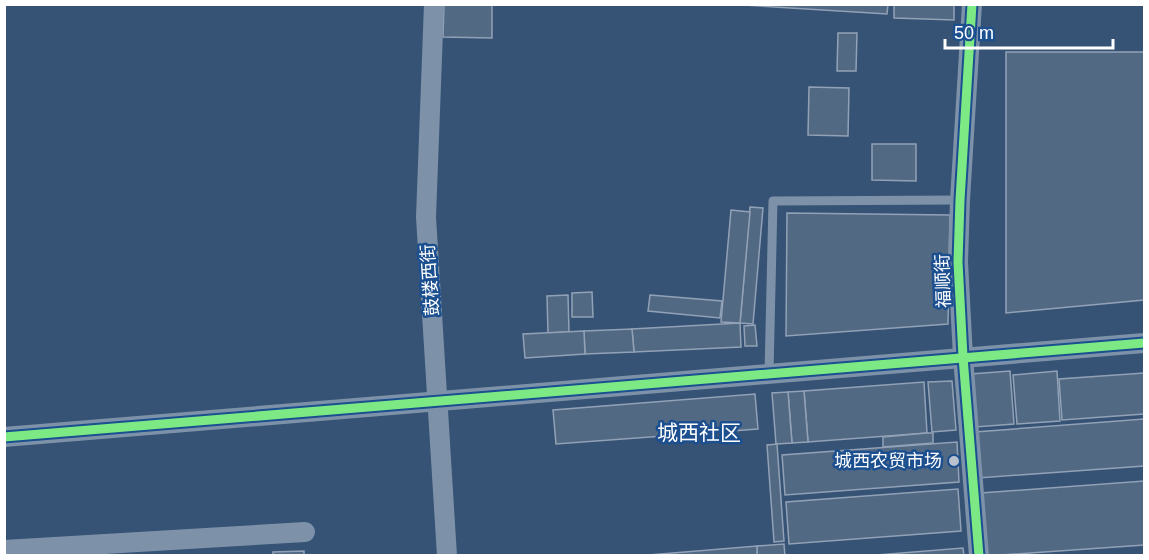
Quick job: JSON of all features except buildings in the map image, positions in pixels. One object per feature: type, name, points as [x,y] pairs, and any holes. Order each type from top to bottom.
[{"type":"street","name":"鼓楼西街","points":[[434,4],[426,217],[447,555]]},
{"type":"street","name":"福顺街","points":[[972,4],[958,262],[963,357],[979,555]]},
{"type":"street","points":[[4,436],[1144,343]]},
{"type":"street","points":[[4,550],[305,532]]},
{"type":"lane","points":[[769,373],[774,201],[960,200]]},
{"type":"cycle path","points":[[972,4],[958,262],[979,556]]},
{"type":"cycle path","points":[[4,437],[1144,343]]},
{"type":"place","name":"城西农贸市场","points":[[954,461]]},
{"type":"district","name":"城西社区","points":[[699,432]]}]
